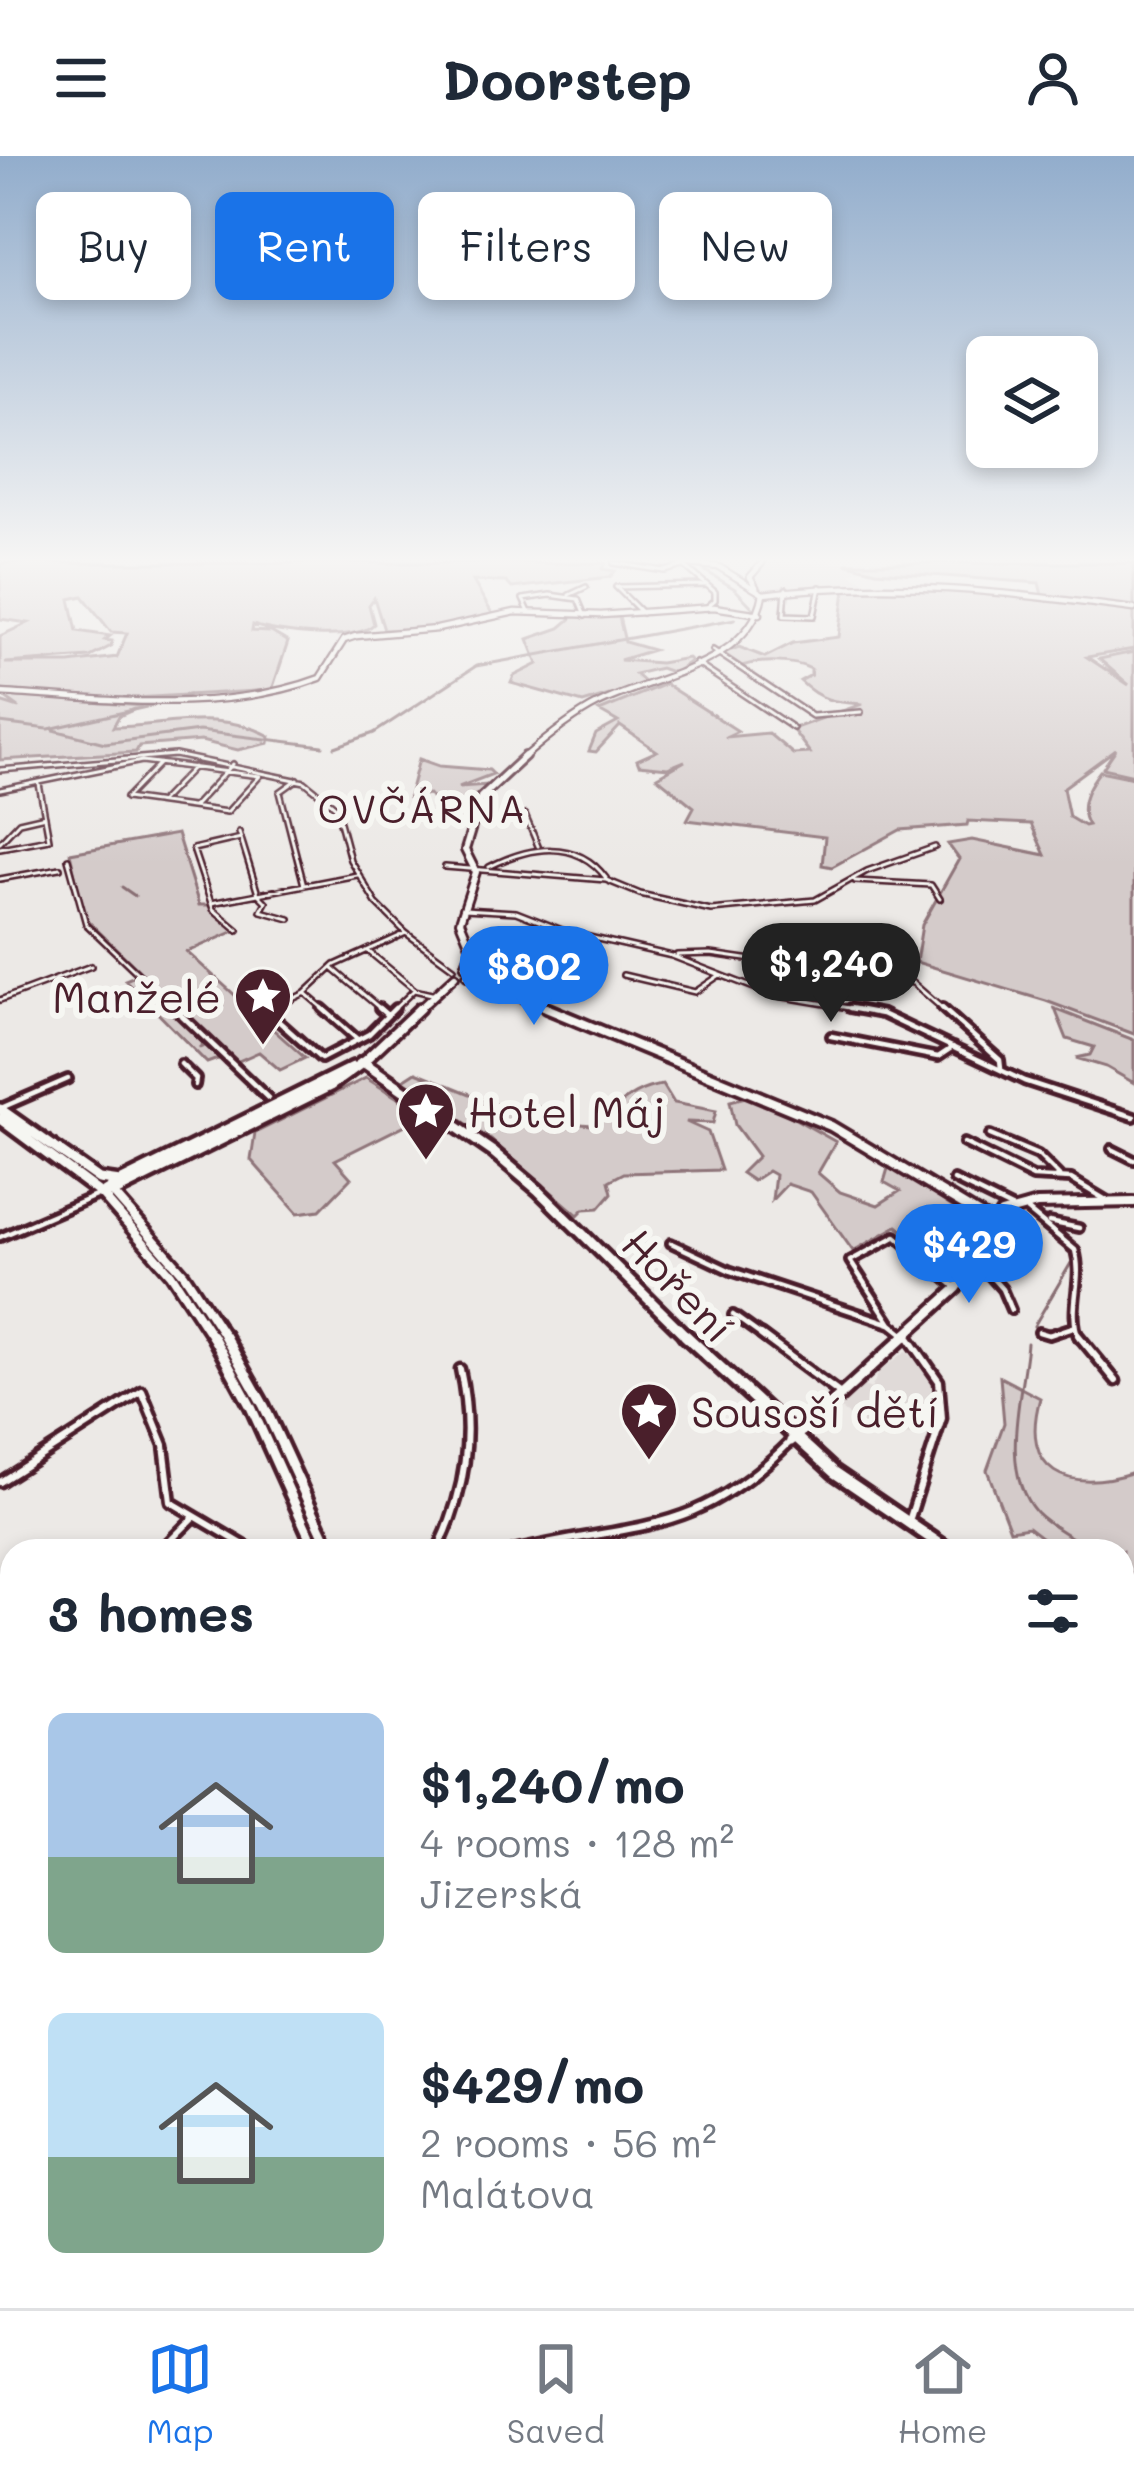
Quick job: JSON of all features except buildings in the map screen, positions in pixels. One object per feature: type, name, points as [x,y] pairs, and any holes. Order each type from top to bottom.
[{"type":"main road","points":[[0,1109],[108,1193],[330,1086],[363,1062]]},
{"type":"main road","name":"Hoření","points":[[363,1062],[494,1152],[791,1442],[929,1539]]},
{"type":"main road","points":[[0,1119],[94,1182],[123,1185]]},
{"type":"street","points":[[0,693],[107,699],[266,694],[320,678],[330,663]]},
{"type":"street","points":[[466,971],[472,950],[460,922],[475,866],[465,850],[481,797],[527,754],[586,711],[695,663]]},
{"type":"street","points":[[697,663],[793,728]]},
{"type":"street","points":[[733,663],[812,716],[861,712]]},
{"type":"street","points":[[0,770],[175,754],[298,779],[336,807],[357,875],[406,933],[454,972],[466,971],[831,1126],[993,1222]]},
{"type":"street","points":[[0,790],[81,777],[94,769],[161,763],[260,776],[227,812],[126,797],[161,763]]},
{"type":"street","points":[[193,807],[233,764]]},
{"type":"street","points":[[160,802],[194,767]]},
{"type":"street","points":[[298,779],[280,792],[304,885]]},
{"type":"street","points":[[0,845],[50,839],[39,784]]},
{"type":"street","points":[[525,815],[538,846]]},
{"type":"street","points":[[0,845],[19,822],[45,816]]},
{"type":"street","points":[[238,930],[211,903],[193,849],[240,835],[258,894],[266,902],[261,910],[290,919]]},
{"type":"street","points":[[489,867],[538,846],[558,848],[599,867],[606,880]]},
{"type":"street","points":[[445,867],[606,880],[640,894],[711,910],[815,900],[878,866],[935,847]]},
{"type":"street","points":[[68,859],[86,924],[268,1098]]},
{"type":"street","points":[[0,879],[60,868]]},
{"type":"street","points":[[211,903],[357,875]]},
{"type":"street","points":[[850,882],[876,879],[931,885],[940,899]]},
{"type":"street","points":[[464,909],[516,912],[567,932],[672,956],[772,995],[880,1014],[1000,1069],[1134,1117]]},
{"type":"street","points":[[406,933],[332,968],[304,993],[266,1010],[321,1058],[357,1039],[414,990]]},
{"type":"street","points":[[368,951],[414,990],[436,995]]},
{"type":"street","points":[[672,956],[719,955],[913,983],[1000,1060],[1000,1069]]},
{"type":"street","points":[[0,1000],[92,966]]},
{"type":"street","points":[[332,968],[388,1016]]},
{"type":"street","points":[[363,1062],[436,995],[454,972]]},
{"type":"street","points":[[623,975],[695,992],[720,975]]},
{"type":"street","points":[[304,993],[357,1039]]},
{"type":"street","points":[[831,1036],[938,1057],[953,1047]]},
{"type":"street","points":[[181,1064],[196,1079],[195,1085]]},
{"type":"street","points":[[0,1109],[68,1079]]},
{"type":"street","points":[[990,1135],[1053,1163],[1059,1176]]},
{"type":"street","points":[[964,1143],[1033,1177],[1059,1176],[1097,1191],[1107,1203]]},
{"type":"street","points":[[1112,1149],[1134,1160]]},
{"type":"street","points":[[954,1180],[1042,1220],[1075,1250],[1079,1261],[1075,1326],[1091,1355],[1116,1381]]},
{"type":"street","points":[[80,1202],[94,1182]]},
{"type":"street","points":[[123,1185],[127,1206]]},
{"type":"street","points":[[80,1202],[108,1193]]},
{"type":"street","points":[[0,1237],[108,1193]]},
{"type":"street","points":[[108,1193],[127,1206],[186,1271],[230,1337],[263,1397],[326,1539]]},
{"type":"street","points":[[108,1193],[212,1328],[254,1407],[311,1539]]},
{"type":"street","points":[[553,1539],[667,1522],[735,1492],[956,1288],[993,1222],[1018,1207],[1134,1202]]},
{"type":"street","points":[[1042,1220],[1079,1228]]},
{"type":"street","points":[[986,1235],[994,1243],[986,1271],[1002,1289],[1011,1310]]},
{"type":"street","points":[[891,1324],[850,1261],[896,1236],[956,1288]]},
{"type":"street","points":[[671,1243],[784,1291],[891,1324],[907,1336],[939,1381],[942,1418],[906,1526]]},
{"type":"street","points":[[733,1315],[840,1394]]},
{"type":"street","points":[[1039,1332],[1049,1335],[1075,1326]]},
{"type":"street","points":[[442,1539],[456,1509],[468,1455],[467,1397],[460,1369]]},
{"type":"street","points":[[0,1482],[142,1391],[164,1445],[171,1502],[233,1539]]},
{"type":"street","points":[[172,1539],[194,1517]]},
{"type":"shaded area","points":[[0,663],[281,663],[272,690],[117,699],[0,690]]},
{"type":"shaded area","points":[[688,663],[674,673],[660,668],[635,674],[646,684],[583,703],[511,683],[514,676],[538,664]]},
{"type":"shaded area","points":[[787,663],[1097,663],[1129,685],[1104,663],[1134,663],[1134,775],[1103,768],[1116,749],[1063,788],[1069,817],[1084,826],[1088,825],[1085,796],[1100,771],[1134,778],[1134,1034],[1046,1001],[916,962],[922,925],[959,859],[948,844],[972,840],[1045,855],[1031,824],[968,821],[967,825],[900,830],[832,867],[822,865],[825,837],[687,820],[694,807],[657,777],[685,761],[668,768],[639,765],[637,760],[657,751],[620,726],[596,752],[589,751],[596,734],[618,722],[599,711],[665,684],[738,731],[725,737],[768,733],[793,754],[810,753],[792,729],[862,704],[814,693],[800,681],[811,675],[811,669]]},
{"type":"shaded area","points":[[5,698],[142,706],[119,716],[113,727],[212,721],[251,728],[270,736],[269,743],[238,750],[201,741],[139,746],[136,752],[0,760],[0,702],[19,708]]},
{"type":"shaded area","points":[[419,759],[493,774],[459,787],[488,785],[464,805],[442,811],[429,794],[409,797]]},
{"type":"shaded area","points":[[177,834],[199,905],[208,905],[235,931],[187,952],[305,1058],[280,1070],[259,1052],[234,1063],[85,918],[70,853]]},
{"type":"shaded area","points":[[135,976],[205,1043],[199,1048],[207,1045],[218,1059],[207,1063],[125,980]]},
{"type":"shaded area","points":[[1055,1009],[1134,1040],[1134,1083],[1106,1067],[1076,1058],[1090,1055],[1094,1047],[1067,1039]]},
{"type":"shaded area","points":[[416,1072],[502,1107],[528,1104],[558,1113],[567,1123],[593,1125],[634,1094],[663,1085],[674,1103],[716,1111],[713,1123],[686,1122],[708,1132],[721,1170],[624,1173],[609,1181],[612,1193],[599,1208],[584,1209],[578,1215],[491,1140],[402,1081]]},
{"type":"shaded area","points":[[366,1078],[425,1115],[335,1160],[351,1178],[320,1210],[298,1213],[251,1160],[255,1133]]},
{"type":"shaded area","points":[[753,1095],[836,1142],[818,1173],[840,1192],[878,1205],[900,1191],[884,1182],[889,1165],[975,1222],[959,1256],[934,1254],[897,1226],[853,1251],[811,1192],[787,1184],[772,1200],[775,1175],[768,1171],[753,1181],[741,1173],[758,1156],[735,1125],[730,1101]]},
{"type":"shaded area","points":[[906,1351],[932,1376],[938,1409],[921,1405],[913,1435],[870,1432],[837,1406],[861,1385],[871,1389],[879,1372]]},
{"type":"shaded area","points":[[1000,1377],[1040,1398],[1037,1444],[1054,1471],[1089,1480],[1134,1472],[1134,1539],[1044,1539],[1028,1527],[1010,1530],[987,1470],[1004,1423]]},
{"type":"waterway","points":[[335,747],[374,733],[476,666],[490,663]]},
{"type":"waterway","points":[[174,700],[189,695]]},
{"type":"waterway","points":[[49,729],[164,703]]},
{"type":"waterway","points":[[0,723],[48,729]]},
{"type":"waterway","points":[[54,730],[105,743],[199,731],[323,746]]},
{"type":"waterway","points":[[122,887],[135,896]]},
{"type":"waterway","points":[[1034,1326],[1071,1263]]},
{"type":"waterway","points":[[1027,1343],[1016,1430],[1018,1474],[1036,1512],[1074,1539]]},
{"type":"place","name":"Manželé","points":[[263,1047]]},
{"type":"place","name":"Hotel Máj","points":[[426,1162]]},
{"type":"place","name":"Sousoší dětí","points":[[649,1462]]},
{"type":"district","name":"OVČÁRNA","points":[[423,807]]}]
